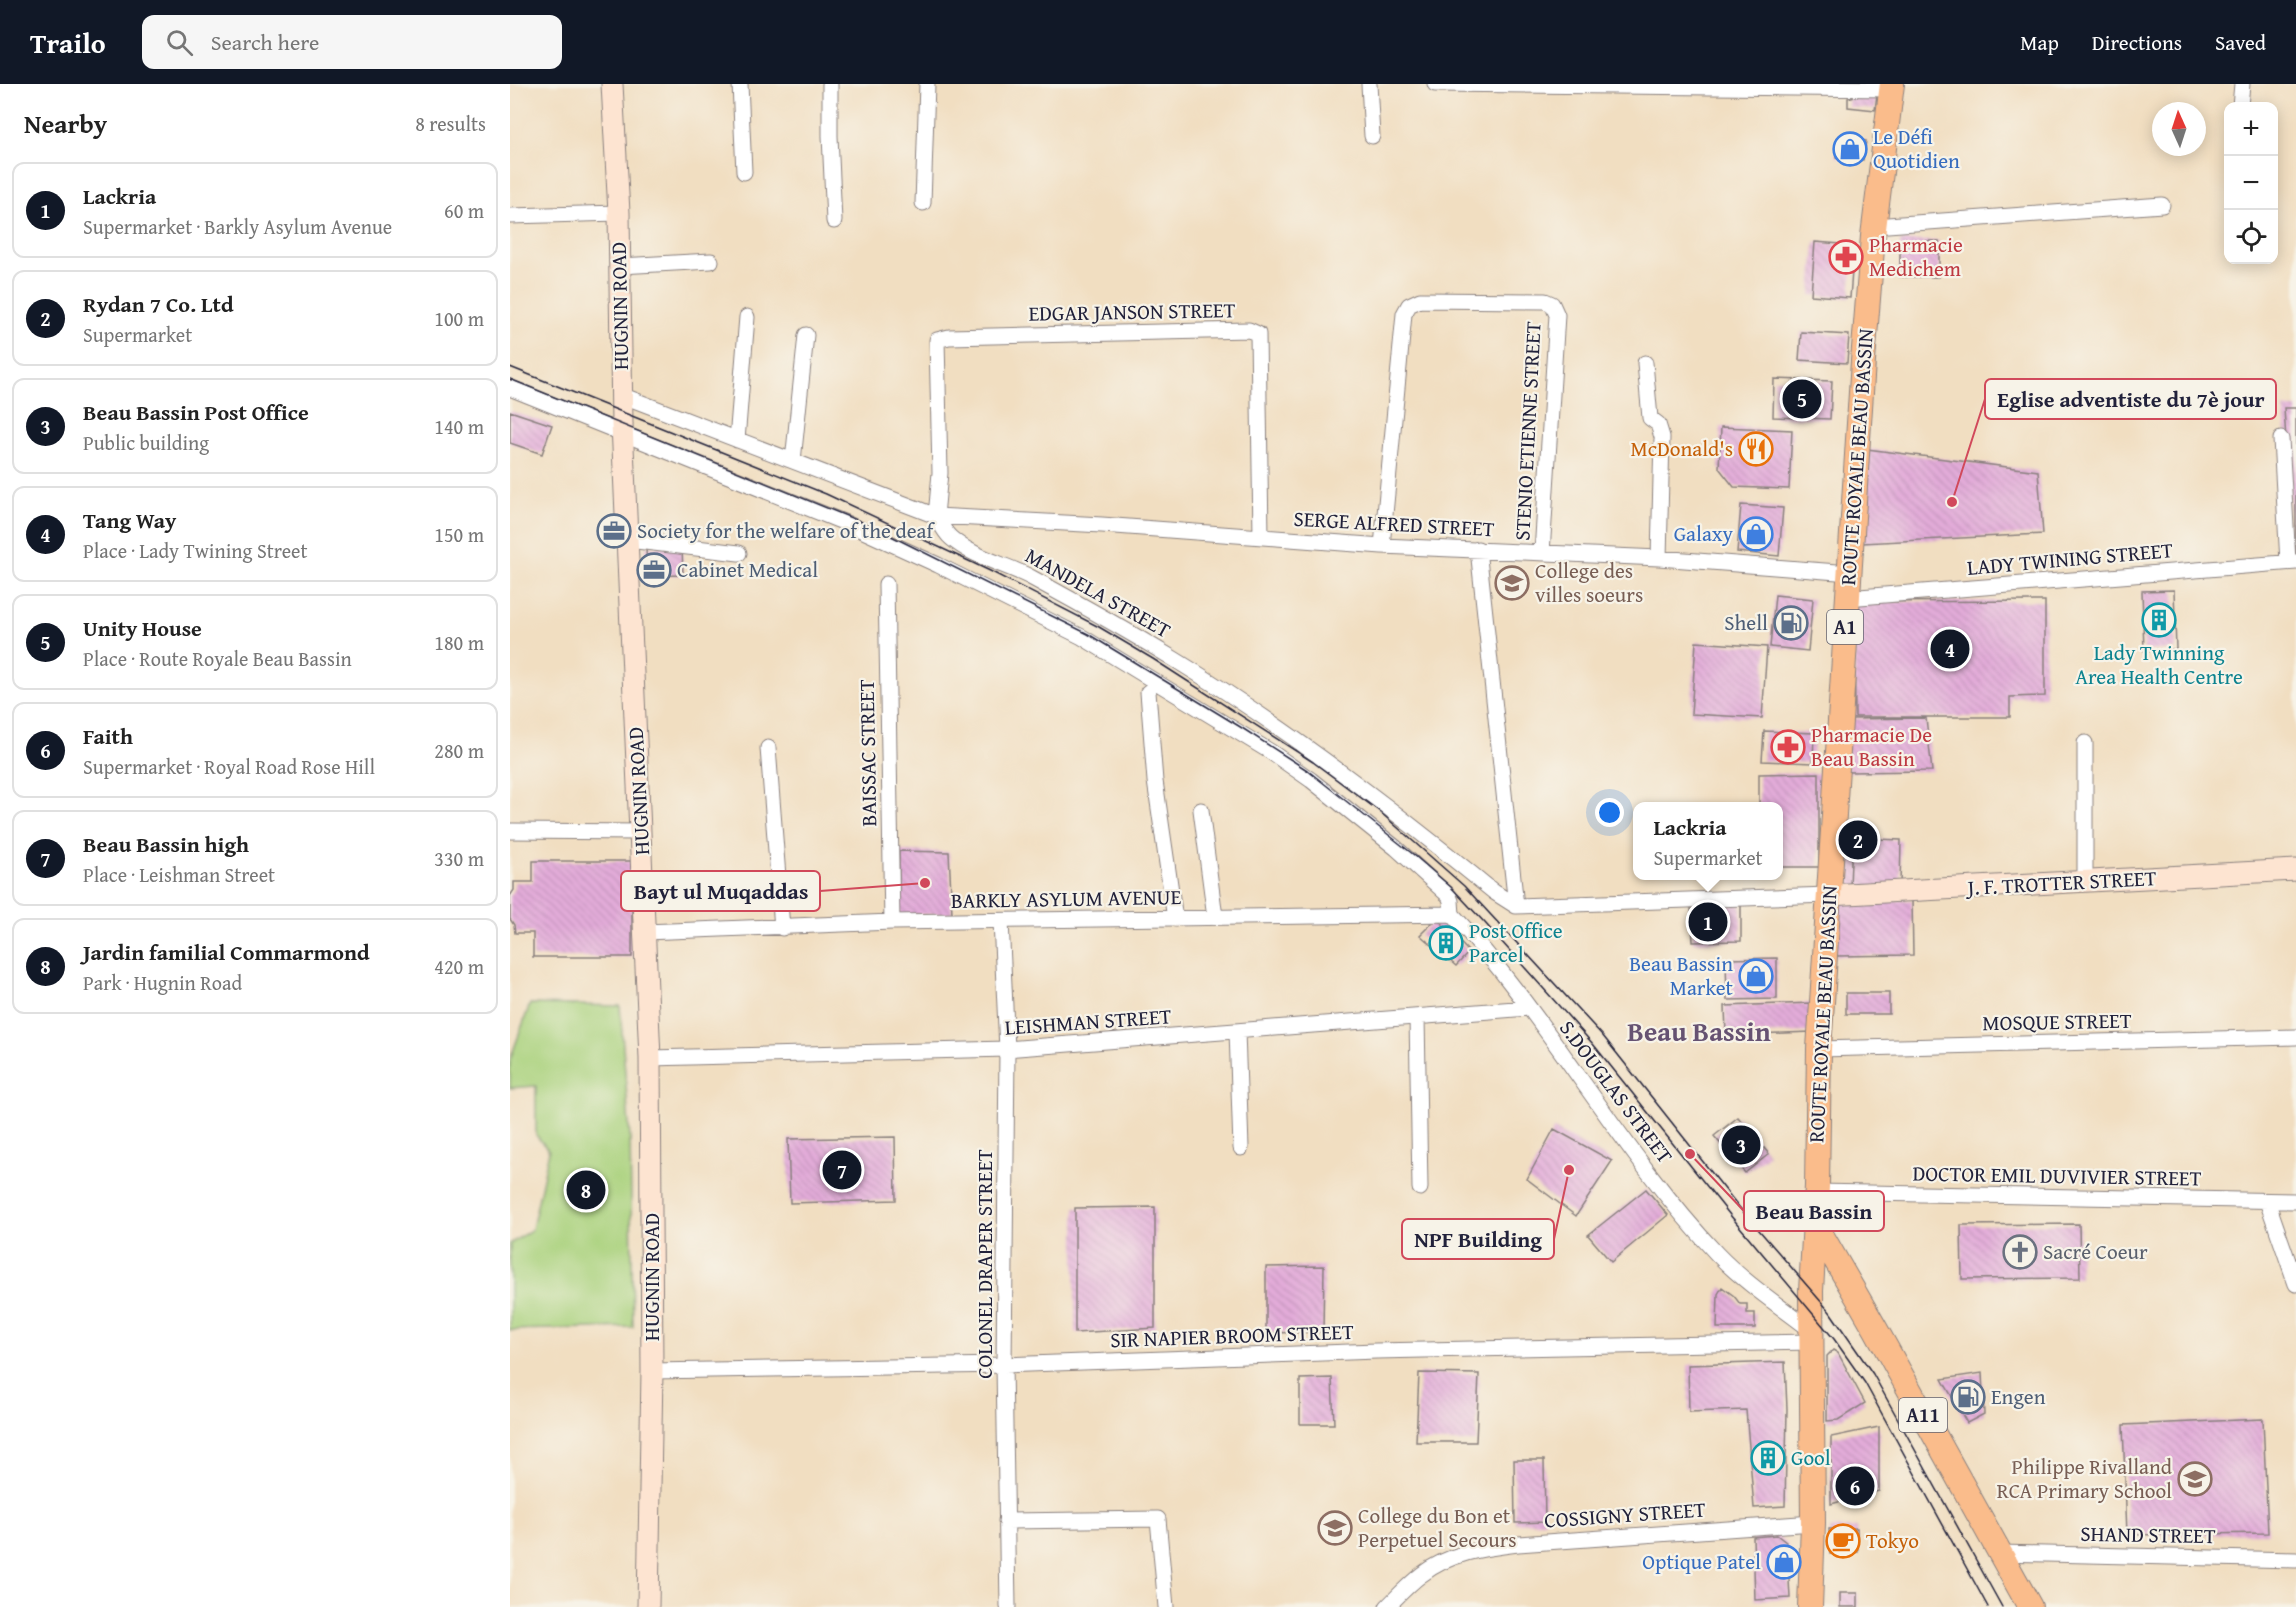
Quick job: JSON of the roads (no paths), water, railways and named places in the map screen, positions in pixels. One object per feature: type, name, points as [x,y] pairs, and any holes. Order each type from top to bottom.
[{"type":"main road","name":"ROUTE ROYALE BEAU BASSIN","points":[[1813,1523],[1811,1291],[1819,1049],[1863,361],[1874,226],[1892,86]]},
{"type":"main road","name":"A11","points":[[1815,1224],[2030,1607]]},
{"type":"main road","name":"A1","points":[[1810,1607],[1813,1523]]},
{"type":"street","name":"HUGNIN ROAD","points":[[612,84],[619,213],[622,435],[650,1058],[652,1371],[648,1607]]},
{"type":"street","points":[[741,84],[744,172]]},
{"type":"street","points":[[830,84],[834,221]]},
{"type":"street","points":[[924,203],[927,84]]},
{"type":"street","points":[[1369,84],[1371,136]]},
{"type":"street","points":[[1435,84],[1892,86]]},
{"type":"street","points":[[2241,102],[2242,84]]},
{"type":"street","points":[[1874,226],[2162,204]]},
{"type":"street","points":[[510,216],[619,213]]},
{"type":"street","points":[[620,266],[711,261]]},
{"type":"street","name":"STENIO ETIENNE STREET","points":[[1382,546],[1404,314],[1408,305],[1420,300],[1545,301],[1552,304],[1557,315],[1542,553]]},
{"type":"street","points":[[737,440],[747,317]]},
{"type":"street","name":"EDGAR JANSON STREET","points":[[936,516],[940,473],[937,340],[950,337],[1249,330],[1258,334],[1260,348],[1261,537]]},
{"type":"street","points":[[793,460],[806,335]]},
{"type":"street","points":[[1645,363],[1649,411],[1652,421],[1658,423],[1662,437],[1659,558]]},
{"type":"street","points":[[510,388],[622,435]]},
{"type":"street","points":[[621,395],[936,516]]},
{"type":"street","name":"S.DOUGLAS STREET","points":[[622,435],[848,524],[959,575],[1082,637],[1271,752],[1311,780],[1396,848],[1449,896],[1452,914],[1528,1008],[1603,1112],[1703,1239],[1738,1275],[1812,1336]]},
{"type":"street","points":[[2280,439],[2292,562]]},
{"type":"street","name":"SERGE ALFRED STREET","points":[[936,516],[1382,546],[1659,558],[1850,573]]},
{"type":"street","name":"MANDELA STREET","points":[[936,516],[949,537],[966,549],[1030,577],[1174,659],[1272,723],[1371,796],[1494,892],[1516,906]]},
{"type":"street","points":[[628,540],[739,552]]},
{"type":"street","points":[[1478,549],[1516,906],[1828,895]]},
{"type":"street","name":"LADY TWINING STREET","points":[[1847,598],[2292,562]]},
{"type":"street","name":"BAISSAC STREET","points":[[886,584],[892,922]]},
{"type":"street","points":[[1148,692],[1155,781],[1175,919]]},
{"type":"street","points":[[2085,742],[2085,881]]},
{"type":"street","points":[[768,748],[782,928]]},
{"type":"street","points":[[1201,810],[1215,917]]},
{"type":"street","points":[[510,831],[640,832]]},
{"type":"street","name":"J. F. TROTTER STREET","points":[[1828,895],[2296,870]]},
{"type":"street","name":"BARKLY ASYLUM AVENUE","points":[[645,932],[892,922],[1452,914]]},
{"type":"street","name":"COLONEL DRAPER STREET","points":[[1001,921],[1007,1049],[1004,1365],[1008,1607]]},
{"type":"street","name":"LEISHMAN STREET","points":[[650,1058],[1007,1049],[1528,1008]]},
{"type":"street","points":[[1417,1017],[1420,1188]]},
{"type":"street","points":[[1237,1031],[1241,1148]]},
{"type":"street","name":"MOSQUE STREET","points":[[1819,1049],[2296,1037]]},
{"type":"street","name":"DOCTOR EMIL DUVIVIER STREET","points":[[1816,1192],[2296,1201]]},
{"type":"street","points":[[2267,1201],[2296,1284]]},
{"type":"street","name":"SIR NAPIER BROOM STREET","points":[[652,1371],[1004,1365],[1812,1336]]},
{"type":"street","points":[[1006,1521],[1158,1519],[1166,1607]]},
{"type":"street","name":"COSSIGNY STREET","points":[[1387,1607],[1422,1574],[1450,1558],[1482,1548],[1813,1523]]},
{"type":"street","name":"SHAND STREET","points":[[1999,1553],[2296,1560]]},
{"type":"tram line","points":[[510,367],[826,494],[990,571],[1099,627],[1153,659],[1313,762],[1380,812],[1464,886],[1603,1036],[1739,1207],[1830,1312],[1873,1374],[2002,1607]]},
{"type":"tram line","points":[[510,379],[871,526],[1088,634],[1307,770],[1414,855],[1451,887],[1593,1044],[1730,1215],[1834,1339],[1865,1383],[1988,1607]]},
{"type":"place","name":"Le Défi Quotidien","points":[[1850,149]]},
{"type":"place","name":"Pharmacie Medichem","points":[[1846,257]]},
{"type":"place","name":"Unity House","points":[[1802,399]]},
{"type":"place","name":"McDonald's","points":[[1756,449]]},
{"type":"place","name":"Eglise adventiste du 7è jour","points":[[1952,502]]},
{"type":"place","name":"Society for the welfare of the deaf","points":[[614,531]]},
{"type":"place","name":"Galaxy","points":[[1756,534]]},
{"type":"place","name":"Cabinet Medical","points":[[654,570]]},
{"type":"place","name":"College des villes soeurs","points":[[1512,583]]},
{"type":"place","name":"Lady Twinning Area Health Centre","points":[[2159,620]]},
{"type":"place","name":"Shell","points":[[1791,623]]},
{"type":"place","name":"Tang Way","points":[[1950,649]]},
{"type":"place","name":"Pharmacie De Beau Bassin","points":[[1788,747]]},
{"type":"place","name":"Rydan 7 Co. Ltd","points":[[1858,840]]},
{"type":"place","name":"Bayt ul Muqaddas","points":[[925,883]]},
{"type":"place","name":"Lackria","points":[[1708,922]]},
{"type":"place","name":"Post Office Parcel","points":[[1446,943]]},
{"type":"place","name":"Beau Bassin Market","points":[[1756,976]]},
{"type":"place","name":"Beau Bassin Post Office","points":[[1741,1145]]},
{"type":"place","name":"Beau Bassin","points":[[1690,1154]]},
{"type":"place","name":"Beau Bassin high","points":[[842,1170]]},
{"type":"place","name":"NPF Building","points":[[1569,1170]]},
{"type":"place","name":"Jardin familial Commarmond","points":[[586,1190]]},
{"type":"place","name":"Sacré Coeur","points":[[2020,1252]]},
{"type":"place","name":"Engen","points":[[1968,1397]]},
{"type":"place","name":"Gool","points":[[1768,1458]]},
{"type":"place","name":"Philippe Rivalland RCA Primary School","points":[[2195,1479]]},
{"type":"place","name":"Faith","points":[[1855,1486]]},
{"type":"place","name":"College du Bon et Perpetuel Secours","points":[[1335,1528]]},
{"type":"place","name":"Tokyo","points":[[1843,1541]]},
{"type":"place","name":"Optique Patel","points":[[1784,1562]]},
{"type":"district","name":"Beau Bassin","points":[[1699,1032]]}]
